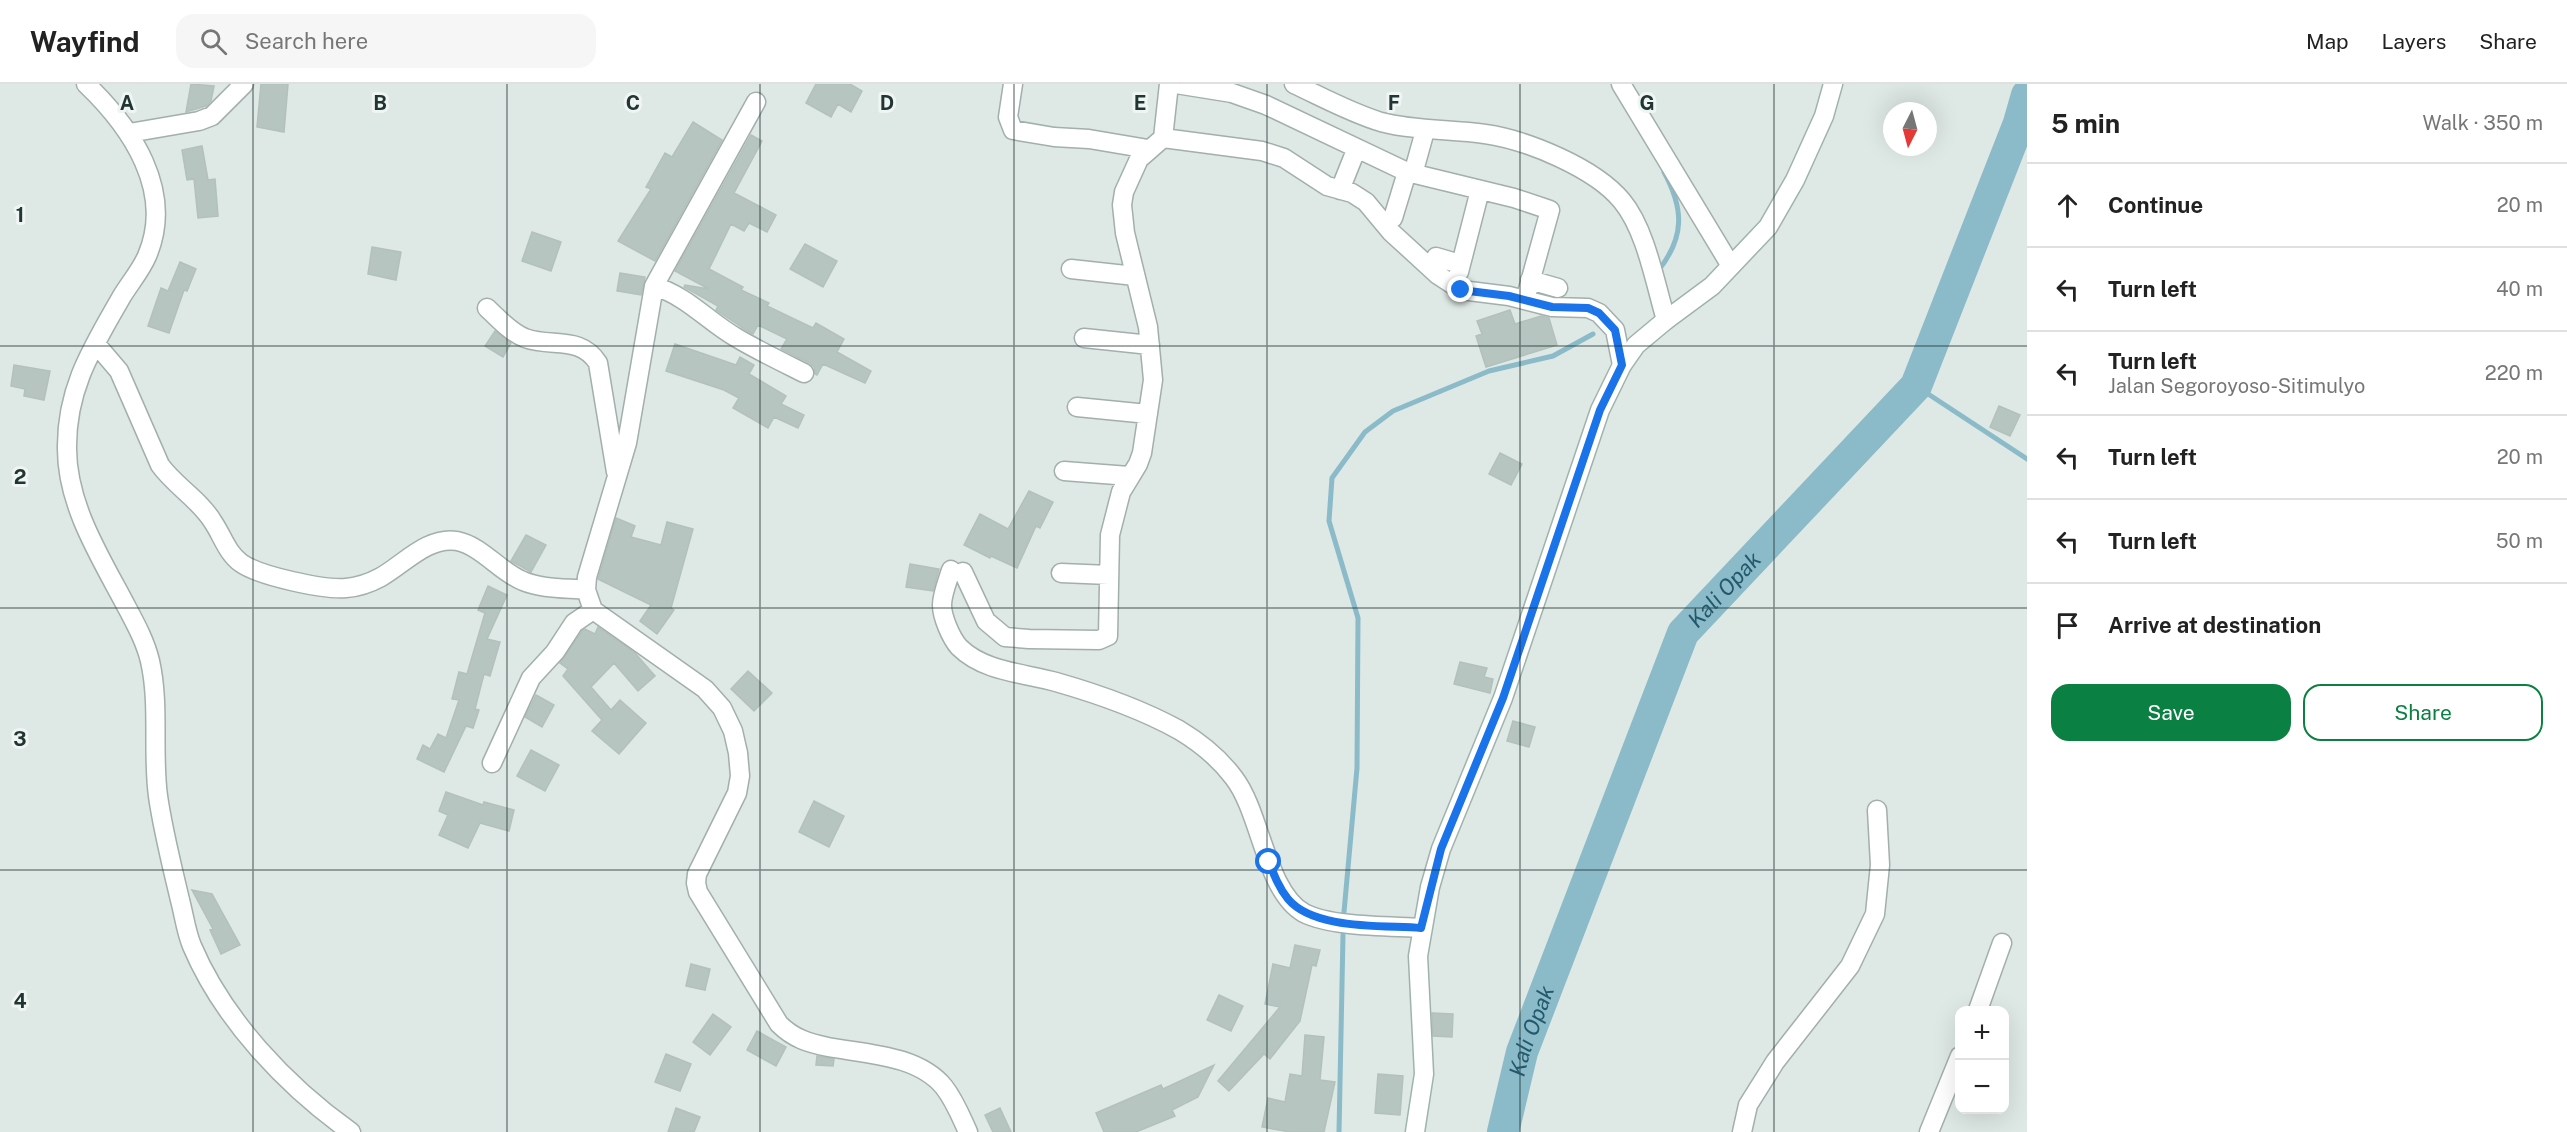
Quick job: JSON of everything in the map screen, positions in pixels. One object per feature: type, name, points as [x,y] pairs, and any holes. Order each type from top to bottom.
[{"type":"street","points":[[86,84],[106,104],[129,134],[144,159],[155,197],[156,222],[147,256],[96,344],[77,382],[68,411],[67,452],[74,490],[87,535],[141,635],[150,661],[158,795],[191,944],[219,1000],[238,1026],[323,1112],[351,1132]]},
{"type":"street","points":[[129,134],[199,121],[212,116],[244,84]]},
{"type":"street","points":[[1013,84],[1008,117],[1013,130],[1054,137],[1089,139],[1148,150]]},
{"type":"street","points":[[1169,84],[1163,138],[1139,159],[1124,192],[1122,205],[1125,233],[1146,316],[1153,380],[1142,453],[1121,492],[1110,535],[1110,632],[1105,638],[1005,637],[986,621],[957,571],[942,604],[948,626],[959,646],[982,662],[1002,670],[1054,681],[1104,697],[1180,731],[1212,755],[1234,778],[1259,829],[1277,881],[1288,899],[1304,913],[1329,921],[1421,928]]},
{"type":"street","points":[[1176,84],[1232,93],[1266,105],[1356,150],[1410,173],[1550,210],[1529,286],[1558,288]]},
{"type":"street","points":[[1294,84],[1381,122],[1399,126],[1487,134],[1516,141],[1570,164],[1601,182],[1622,201],[1634,219],[1666,320]]},
{"type":"street","points":[[1621,84],[1731,266]]},
{"type":"street","points":[[1415,1132],[1424,1074],[1418,956],[1421,928],[1441,849],[1503,698],[1596,421],[1622,365],[1636,345],[1713,286],[1768,227],[1795,180],[1824,116],[1833,84]]},
{"type":"street","points":[[756,102],[654,286],[630,429],[587,577],[586,590],[593,610],[705,689],[722,708],[733,731],[740,776],[737,793],[697,874],[696,883],[698,892],[779,1024],[788,1034],[810,1043],[908,1063],[924,1070],[942,1085],[952,1098],[968,1132]]},
{"type":"street","points":[[1163,138],[1269,152],[1292,162],[1327,186],[1357,196],[1371,206],[1391,232],[1438,275],[1461,290],[1509,296],[1552,307],[1588,308],[1599,313],[1615,330],[1622,365]]},
{"type":"street","points":[[1393,218],[1424,138]]},
{"type":"street","points":[[1340,190],[1356,150]]},
{"type":"street","points":[[1436,257],[1459,268],[1480,190]]},
{"type":"street","points":[[1071,269],[1135,276]]},
{"type":"street","points":[[654,286],[687,300],[737,339],[804,373]]},
{"type":"street","points":[[487,308],[513,332],[524,338],[577,346],[591,352],[598,363],[617,477]]},
{"type":"street","points":[[1084,338],[1150,345]]},
{"type":"street","points":[[96,344],[119,371],[160,465],[170,478],[210,517],[233,556],[250,569],[278,577],[345,588],[364,585],[380,578],[426,546],[457,541],[471,546],[523,582],[586,590]]},
{"type":"street","points":[[1077,407],[1148,414]]},
{"type":"street","points":[[1064,471],[1129,476]]},
{"type":"street","points":[[1061,573],[1109,575]]},
{"type":"street","points":[[492,763],[531,678],[555,652],[574,623],[593,610]]},
{"type":"street","points":[[1742,1132],[1748,1105],[1775,1062],[1850,966],[1875,914],[1880,865],[1878,810]]},
{"type":"street","points":[[1979,1006],[2002,943]]},
{"type":"street","points":[[1929,1132],[1957,1060]]},
{"type":"building","points":[[191,84],[214,86],[211,101],[206,106],[186,112]]},
{"type":"building","points":[[261,84],[288,84],[284,132],[257,127]]},
{"type":"building","points":[[816,84],[850,84],[862,91],[851,112],[838,104],[831,117],[806,103]]},
{"type":"building","points":[[693,122],[722,140],[655,261],[618,241],[651,189],[646,187],[665,153],[672,157]]},
{"type":"building","points":[[751,135],[762,141],[734,193],[776,215],[767,232],[749,223],[744,231],[731,224],[709,269],[743,287],[741,290],[769,303],[767,306],[813,328],[816,323],[844,339],[837,352],[871,371],[865,383],[823,364],[817,375],[815,374],[814,367],[810,363],[781,349],[787,339],[758,325],[753,334],[743,328],[716,310],[718,306],[684,287],[685,285],[709,289],[675,271]]},
{"type":"building","points":[[202,146],[208,180],[215,179],[218,216],[198,218],[194,179],[187,180],[182,150]]},
{"type":"building","points":[[532,232],[561,242],[551,271],[522,261]]},
{"type":"building","points":[[805,244],[837,261],[823,287],[790,269]]},
{"type":"building","points":[[372,247],[401,252],[396,280],[368,274]]},
{"type":"building","points":[[180,262],[196,269],[187,291],[184,290],[169,333],[148,326],[161,288],[168,291]]},
{"type":"building","points":[[620,273],[645,277],[641,295],[617,291]]},
{"type":"building","points":[[1510,310],[1515,324],[1541,316],[1549,318],[1557,345],[1486,367],[1476,336],[1482,334],[1477,321]]},
{"type":"building","points":[[495,331],[511,343],[503,357],[485,346]]},
{"type":"building","points":[[675,344],[736,365],[740,357],[754,365],[749,374],[786,396],[781,404],[804,415],[798,428],[774,417],[768,428],[733,408],[739,398],[724,390],[666,371]]},
{"type":"building","points":[[14,365],[50,371],[44,400],[24,396],[25,389],[11,386]]},
{"type":"building","points":[[1999,406],[2020,415],[2010,436],[1990,427]]},
{"type":"building","points":[[1500,453],[1522,464],[1511,485],[1489,474]]},
{"type":"building","points":[[1029,491],[1053,502],[1040,528],[1036,526],[1017,568],[964,545],[980,514],[1008,529]]},
{"type":"building","points":[[616,518],[635,526],[631,537],[661,545],[667,522],[693,529],[671,608],[674,610],[657,634],[640,621],[651,605],[598,579]]},
{"type":"building","points":[[526,535],[546,545],[531,572],[511,561]]},
{"type":"building","points":[[910,564],[939,569],[933,591],[906,587]]},
{"type":"building","points":[[488,586],[507,595],[487,639],[500,642],[490,676],[484,674],[475,709],[479,710],[473,728],[466,726],[444,772],[417,759],[423,745],[430,749],[438,734],[446,738],[459,700],[452,699],[459,672],[467,674],[485,613],[478,610]]},
{"type":"building","points":[[598,627],[635,653],[655,676],[638,691],[614,663],[591,687],[611,710],[620,700],[646,723],[619,754],[592,731],[602,720],[563,676],[568,669],[560,663],[582,631],[585,629],[595,634]]},
{"type":"building","points":[[1460,662],[1487,668],[1484,677],[1493,679],[1490,693],[1454,684]]},
{"type":"building","points":[[748,671],[772,693],[754,711],[731,689]]},
{"type":"building","points":[[536,695],[554,705],[542,727],[525,717]]},
{"type":"building","points":[[1513,721],[1535,727],[1529,747],[1507,741]]},
{"type":"building","points":[[531,750],[559,765],[545,791],[517,776]]},
{"type":"building","points":[[446,792],[483,805],[484,802],[514,810],[509,831],[480,823],[468,848],[439,835],[448,815],[439,811]]},
{"type":"building","points":[[814,801],[844,816],[829,847],[799,832]]},
{"type":"building","points":[[192,890],[212,894],[240,945],[221,954],[210,930],[213,929]]},
{"type":"building","points":[[1295,945],[1320,950],[1316,966],[1312,965],[1300,1021],[1270,1059],[1264,1054],[1229,1091],[1218,1081],[1280,1007],[1265,1004],[1273,964],[1290,968]]},
{"type":"building","points":[[691,964],[710,969],[705,990],[686,986]]},
{"type":"building","points":[[1219,995],[1243,1006],[1231,1031],[1207,1020]]},
{"type":"building","points":[[1432,1013],[1453,1014],[1452,1037],[1433,1036]]},
{"type":"building","points":[[713,1014],[731,1027],[710,1055],[693,1042]]},
{"type":"building","points":[[757,1031],[786,1047],[776,1066],[747,1050]]},
{"type":"building","points":[[1305,1035],[1324,1037],[1320,1080],[1335,1082],[1324,1132],[1290,1132],[1262,1127],[1268,1098],[1285,1102],[1290,1074],[1302,1076]]},
{"type":"building","points":[[666,1054],[691,1064],[680,1091],[655,1082]]},
{"type":"building","points":[[817,1056],[834,1059],[833,1066],[816,1065]]},
{"type":"building","points":[[1214,1065],[1198,1097],[1172,1110],[1175,1116],[1136,1132],[1104,1132],[1096,1113],[1161,1085],[1163,1089]]},
{"type":"building","points":[[1378,1074],[1403,1076],[1400,1115],[1375,1113]]},
{"type":"building","points":[[676,1108],[700,1117],[694,1132],[668,1132]]},
{"type":"building","points":[[1000,1108],[1011,1132],[993,1132],[985,1115]]},
{"type":"waterway","name":"Kali Opak","points":[[1503,1132],[1522,1052],[1683,633],[1916,386],[2019,123],[2027,95]]},
{"type":"waterway","points":[[1658,271],[1673,246],[1679,223],[1675,198],[1664,172]]},
{"type":"waterway","points":[[1344,912],[1357,768],[1358,618],[1329,521],[1332,478],[1365,432],[1393,411],[1489,371],[1553,356],[1593,334]]},
{"type":"waterway","points":[[1916,386],[2027,459]]},
{"type":"waterway","points":[[1339,1132],[1343,935]]},
{"type":"route","points":[[1269,862],[1288,899],[1304,913],[1329,921],[1421,928],[1441,849],[1503,698],[1600,410],[1622,365],[1615,330],[1599,313],[1588,308],[1565,309],[1526,302],[1509,296],[1461,290]]}]
